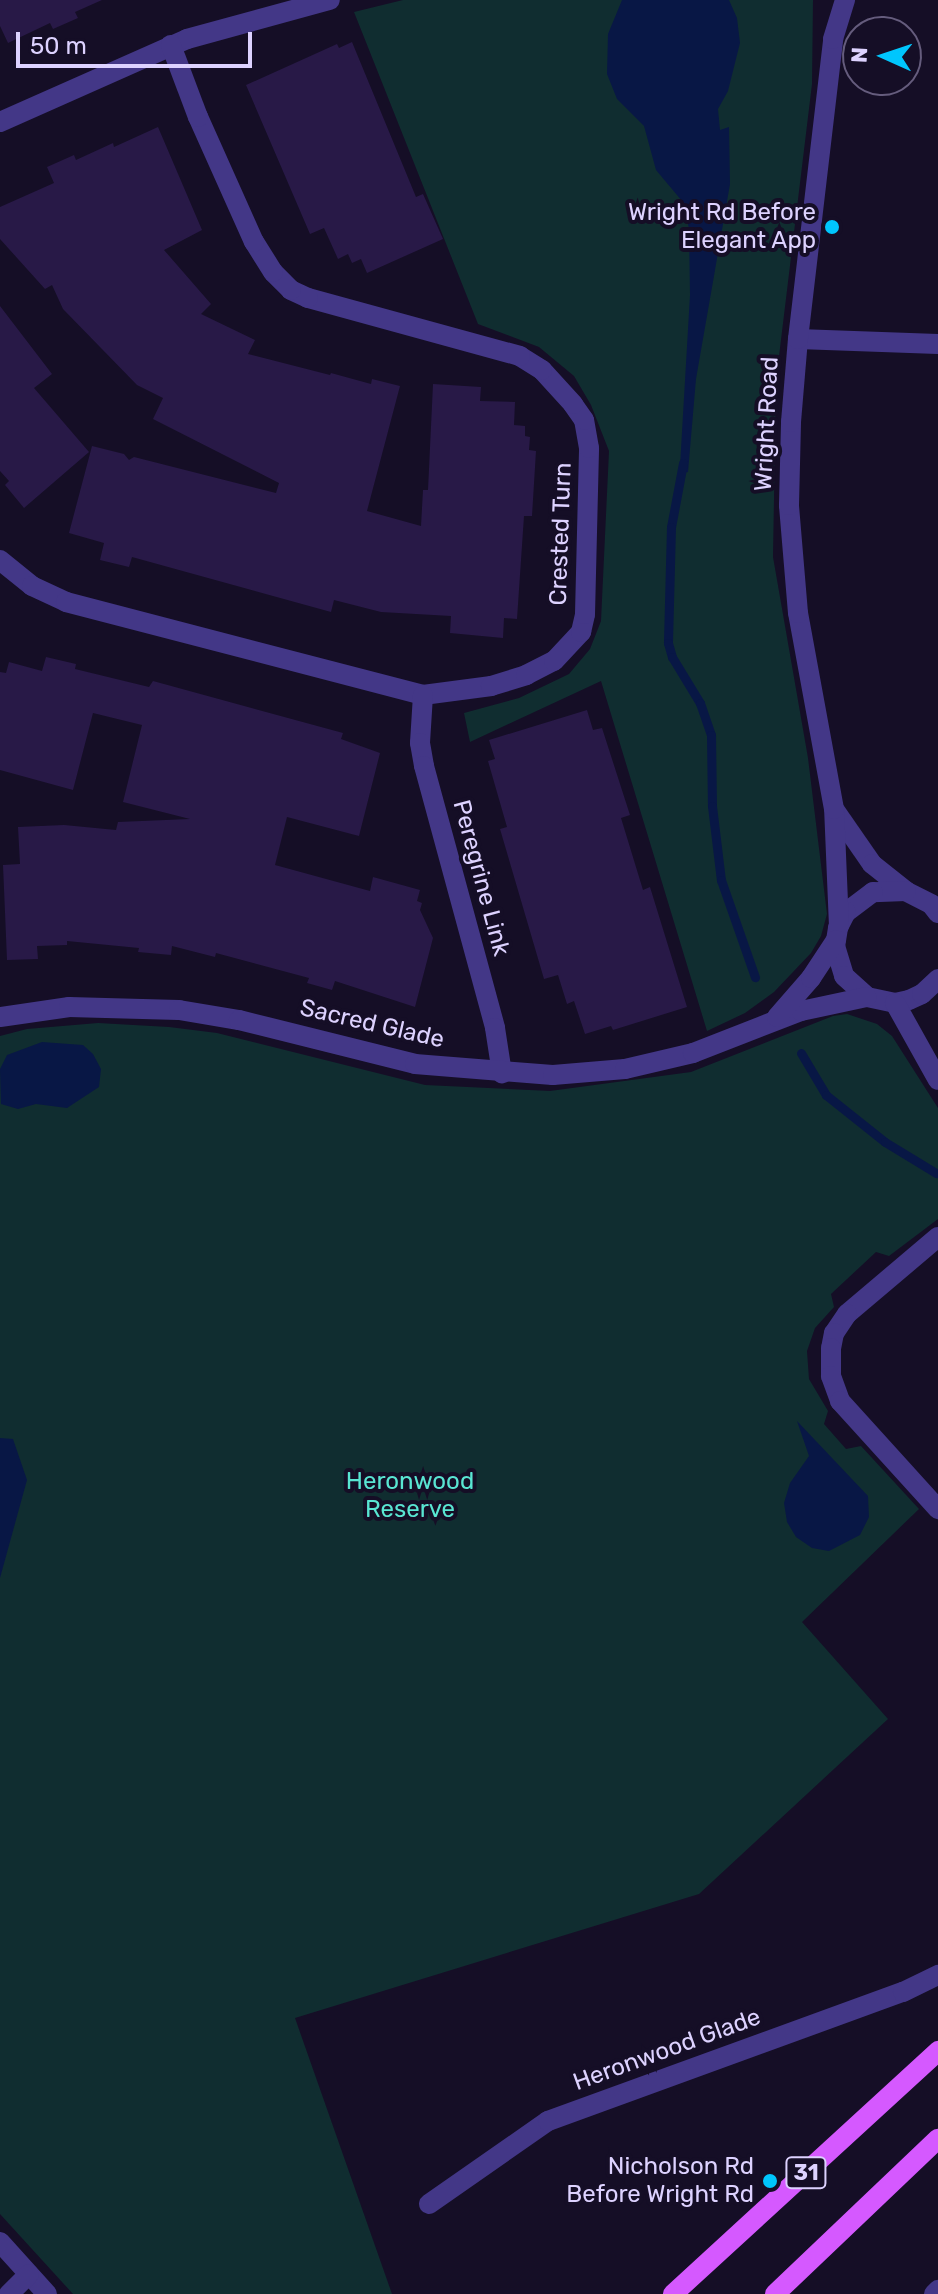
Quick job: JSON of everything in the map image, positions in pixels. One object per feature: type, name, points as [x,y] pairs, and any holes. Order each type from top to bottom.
[{"type":"main road","name":"31","points":[[673,2294],[938,2051]]},
{"type":"main road","points":[[775,2294],[938,2139]]},
{"type":"street","points":[[0,122],[171,45],[330,0]]},
{"type":"street","name":"Wright Road","points":[[828,0],[833,39]]},
{"type":"street","name":"Wright Road","points":[[845,0],[833,39],[798,339],[790,436],[793,566],[808,676],[834,809],[838,961],[844,976],[867,997]]},
{"type":"street","name":"Crested Turn","points":[[0,560],[32,586],[66,602],[423,695],[491,686],[526,675],[554,661],[581,632],[585,614],[590,482],[584,420],[561,388],[520,356],[308,298],[291,290],[273,272],[254,242],[198,117],[171,45]]},
{"type":"street","points":[[798,339],[938,344]]},
{"type":"street","name":"Peregrine Link","points":[[423,695],[420,743],[424,766],[495,1028],[502,1073]]},
{"type":"street","name":"Wright Road","points":[[834,809],[872,864],[938,913]]},
{"type":"street","name":"Sacred Glade","points":[[775,1020],[811,978],[838,933],[846,912],[865,896],[890,889],[910,892],[938,889]]},
{"type":"street","points":[[867,997],[895,1003],[909,1000],[936,986]]},
{"type":"street","name":"Sacred Glade","points":[[0,1017],[69,1007],[179,1010],[239,1020],[415,1064],[553,1075],[625,1069],[693,1053],[775,1020],[867,997]]},
{"type":"street","points":[[895,1003],[938,1080]]},
{"type":"street","points":[[938,1237],[847,1314],[834,1333],[831,1348],[831,1376],[840,1401],[938,1509]]},
{"type":"street","name":"Heronwood Glade","points":[[429,2204],[548,2121],[903,1992],[938,1975]]},
{"type":"street","points":[[0,2242],[47,2294]]},
{"type":"street","points":[[9,2294],[29,2274]]},
{"type":"green space","points":[[403,0],[813,0],[812,84],[776,381],[773,557],[808,758],[827,914],[821,936],[811,953],[774,992],[745,1013],[707,1031],[601,681],[470,742],[464,713],[519,698],[569,674],[590,649],[601,621],[609,451],[591,405],[574,376],[539,347],[478,324],[354,12]]},
{"type":"green space","name":"Heronwood Reserve","points":[[847,1014],[877,1024],[892,1036],[938,1108],[938,1219],[889,1256],[876,1252],[831,1294],[834,1307],[815,1328],[807,1351],[809,1379],[828,1411],[824,1424],[846,1449],[861,1446],[919,1509],[802,1622],[888,1719],[699,1894],[295,2018],[392,2294],[73,2294],[0,2214],[0,1036],[27,1029],[98,1023],[169,1027],[217,1033],[425,1085],[550,1091],[691,1072],[833,1016]]},
{"type":"water","points":[[622,0],[729,0],[737,18],[740,43],[728,91],[718,109],[720,130],[729,127],[730,184],[696,379],[688,472],[682,473],[690,295],[689,228],[682,201],[656,170],[644,126],[617,99],[607,74],[608,34]]},
{"type":"water","points":[[42,1042],[83,1045],[93,1054],[101,1069],[99,1087],[67,1108],[36,1104],[18,1109],[1,1104],[0,1069],[7,1055]]},
{"type":"water","points":[[797,1421],[868,1496],[869,1517],[860,1535],[829,1551],[812,1548],[796,1537],[787,1522],[784,1503],[790,1483],[809,1456]]},
{"type":"water","points":[[0,1438],[13,1439],[27,1480],[0,1578]]},
{"type":"building","points":[[0,0],[102,0],[75,12],[78,18],[53,29],[50,23],[8,43],[0,26]]},
{"type":"building","points":[[352,42],[416,197],[423,194],[443,239],[367,273],[361,259],[352,263],[348,254],[338,259],[324,228],[310,234],[246,85],[337,44],[339,48]]},
{"type":"building","points":[[158,127],[202,230],[164,250],[211,304],[201,314],[255,340],[248,354],[371,384],[372,379],[400,386],[367,511],[421,526],[423,490],[428,490],[433,384],[481,387],[480,401],[515,402],[514,425],[525,426],[525,436],[530,437],[529,450],[536,451],[532,516],[524,516],[517,619],[504,618],[503,638],[450,633],[451,616],[381,612],[334,600],[331,612],[132,557],[129,567],[100,560],[104,543],[69,533],[92,446],[124,454],[129,460],[134,457],[276,493],[279,483],[153,419],[163,398],[137,385],[63,309],[52,285],[45,289],[0,239],[0,207],[54,183],[47,167],[74,155],[76,160],[113,143],[114,147]]},
{"type":"building","points":[[0,306],[52,374],[34,388],[89,452],[24,508],[5,485],[9,481],[0,471]]},
{"type":"building","points":[[46,657],[76,664],[75,669],[149,687],[153,681],[343,733],[341,739],[380,753],[359,836],[287,817],[275,865],[370,891],[373,877],[420,890],[417,901],[422,903],[420,910],[433,938],[415,1007],[335,981],[332,990],[307,983],[309,978],[216,953],[215,957],[172,946],[171,955],[138,952],[139,948],[67,941],[67,945],[37,946],[38,959],[7,960],[3,865],[20,864],[18,827],[64,825],[116,830],[118,822],[190,819],[123,802],[142,725],[93,713],[73,790],[0,770],[0,672],[6,673],[9,662],[42,671]]},
{"type":"building","points":[[587,710],[593,730],[602,728],[630,815],[621,818],[643,890],[650,887],[687,1007],[613,1030],[611,1026],[585,1034],[574,1001],[567,1004],[558,975],[544,979],[500,829],[507,827],[488,761],[495,759],[489,740]]},
{"type":"waterway","points":[[683,463],[671,527],[668,643],[672,657],[700,703],[711,735],[712,806],[721,880],[755,977]]},
{"type":"waterway","points":[[801,1053],[826,1095],[885,1142],[936,1173]]},
{"type":"place","name":"Wright Rd Before Elegant App","points":[[832,227]]},
{"type":"place","name":"Nicholson Rd Before Wright Rd","points":[[770,2181]]}]
